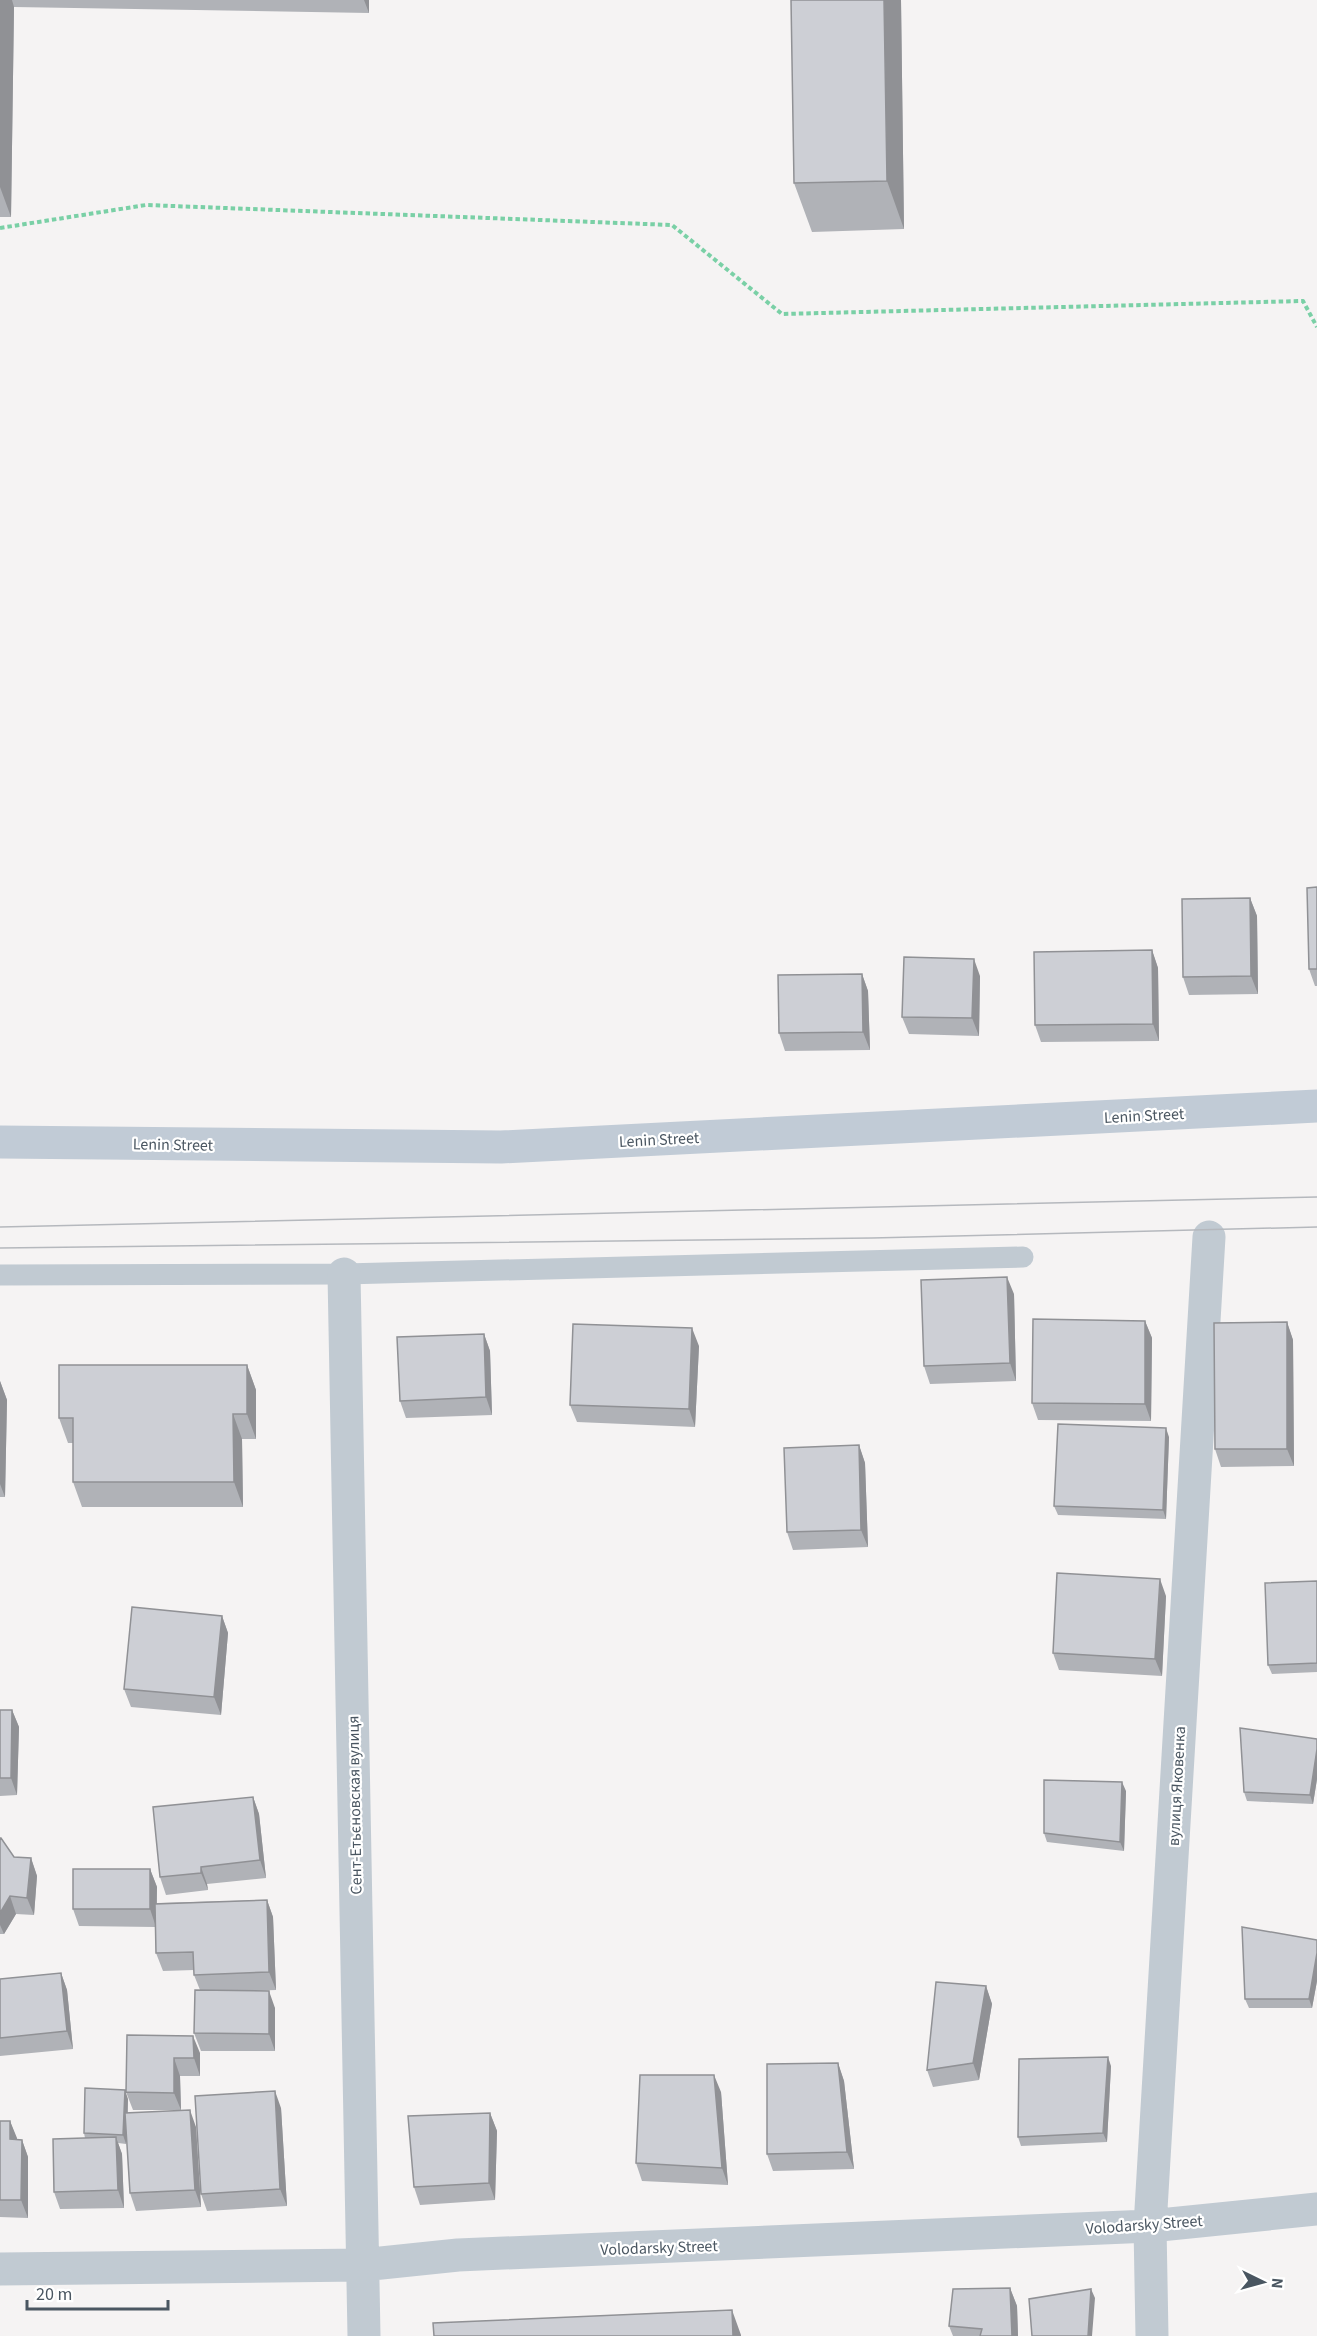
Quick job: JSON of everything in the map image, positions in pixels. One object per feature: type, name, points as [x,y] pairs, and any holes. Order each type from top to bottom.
[{"type":"street","name":"Lenin Street","points":[[0,1142],[501,1148],[1317,1106]]},
{"type":"street","name":"вулиця Яковенка","points":[[1152,2336],[1150,2226],[1209,1237]]},
{"type":"street","name":"Сент-Етьєновская вулиця","points":[[344,1274],[364,2336]]},
{"type":"street","name":"Volodarsky Street","points":[[0,2269],[362,2265],[470,2255],[1150,2226],[1317,2209]]},
{"type":"lane","points":[[0,1275],[344,1274],[1023,1257]]},
{"type":"path","points":[[0,228],[146,205],[672,225],[782,314],[1303,301],[1317,327]]},
{"type":"building","points":[[791,0],[884,0],[887,181],[794,183]]},
{"type":"building","points":[[1317,887],[1317,969],[1309,969],[1307,888]]},
{"type":"building","points":[[1250,898],[1251,976],[1183,977],[1182,899]]},
{"type":"building","points":[[1152,950],[1153,1024],[1035,1025],[1034,952]]},
{"type":"building","points":[[904,957],[974,959],[972,1018],[902,1017]]},
{"type":"building","points":[[862,974],[863,1032],[779,1033],[778,975]]},
{"type":"building","points":[[1007,1277],[1010,1363],[924,1366],[921,1280]]},
{"type":"building","points":[[1033,1319],[1145,1321],[1145,1404],[1032,1403]]},
{"type":"building","points":[[1287,1322],[1287,1449],[1215,1449],[1214,1323]]},
{"type":"building","points":[[573,1324],[692,1328],[689,1409],[570,1405]]},
{"type":"building","points":[[484,1334],[486,1397],[400,1401],[397,1337]]},
{"type":"building","points":[[59,1365],[247,1365],[247,1414],[233,1414],[234,1482],[73,1482],[73,1418],[59,1418]]},
{"type":"building","points":[[1058,1424],[1166,1428],[1163,1510],[1054,1506]]},
{"type":"building","points":[[859,1445],[861,1530],[787,1532],[784,1448]]},
{"type":"building","points":[[1057,1573],[1160,1579],[1155,1659],[1053,1653]]},
{"type":"building","points":[[1317,1581],[1317,1663],[1268,1665],[1265,1583]]},
{"type":"building","points":[[132,1607],[222,1616],[214,1697],[124,1689]]},
{"type":"building","points":[[0,1710],[12,1710],[11,1778],[0,1778]]},
{"type":"building","points":[[1240,1728],[1317,1739],[1310,1795],[1244,1792]]},
{"type":"building","points":[[1044,1780],[1122,1782],[1120,1842],[1044,1833]]},
{"type":"building","points":[[253,1797],[260,1860],[201,1867],[201,1873],[160,1877],[153,1807]]},
{"type":"building","points":[[0,1838],[14,1857],[31,1858],[27,1898],[10,1896],[0,1913]]},
{"type":"building","points":[[73,1869],[150,1869],[150,1909],[73,1909]]},
{"type":"building","points":[[267,1900],[269,1972],[194,1975],[193,1952],[156,1953],[155,1904]]},
{"type":"building","points":[[1242,1927],[1317,1940],[1309,1999],[1245,1999]]},
{"type":"building","points":[[61,1973],[67,2031],[0,2038],[0,1979]]},
{"type":"building","points":[[936,1982],[986,1986],[973,2063],[927,2070]]},
{"type":"building","points":[[195,1990],[269,1991],[269,2034],[194,2033]]},
{"type":"building","points":[[127,2035],[193,2036],[194,2058],[174,2058],[174,2093],[126,2092]]},
{"type":"building","points":[[1108,2057],[1103,2133],[1018,2137],[1019,2059]]},
{"type":"building","points":[[838,2063],[847,2152],[767,2154],[767,2064]]},
{"type":"building","points":[[640,2075],[714,2075],[722,2168],[636,2163]]},
{"type":"building","points":[[85,2088],[125,2090],[123,2135],[84,2133]]},
{"type":"building","points":[[275,2091],[280,2189],[201,2194],[195,2096]]},
{"type":"building","points":[[190,2110],[195,2190],[130,2193],[125,2113]]},
{"type":"building","points":[[490,2113],[489,2183],[414,2187],[408,2116]]},
{"type":"building","points":[[0,2121],[10,2121],[10,2139],[22,2140],[21,2200],[0,2200]]},
{"type":"building","points":[[116,2137],[118,2190],[54,2192],[53,2139]]},
{"type":"building","points":[[1010,2288],[1012,2336],[980,2336],[982,2329],[949,2326],[953,2289]]},
{"type":"building","points":[[1091,2289],[1088,2336],[1032,2336],[1029,2299]]},
{"type":"building","points":[[732,2310],[733,2336],[434,2336],[433,2323]]},
{"type":"tram line","points":[[0,1227],[1317,1197]]},
{"type":"tram line","points":[[0,1248],[872,1238],[1317,1227]]}]
